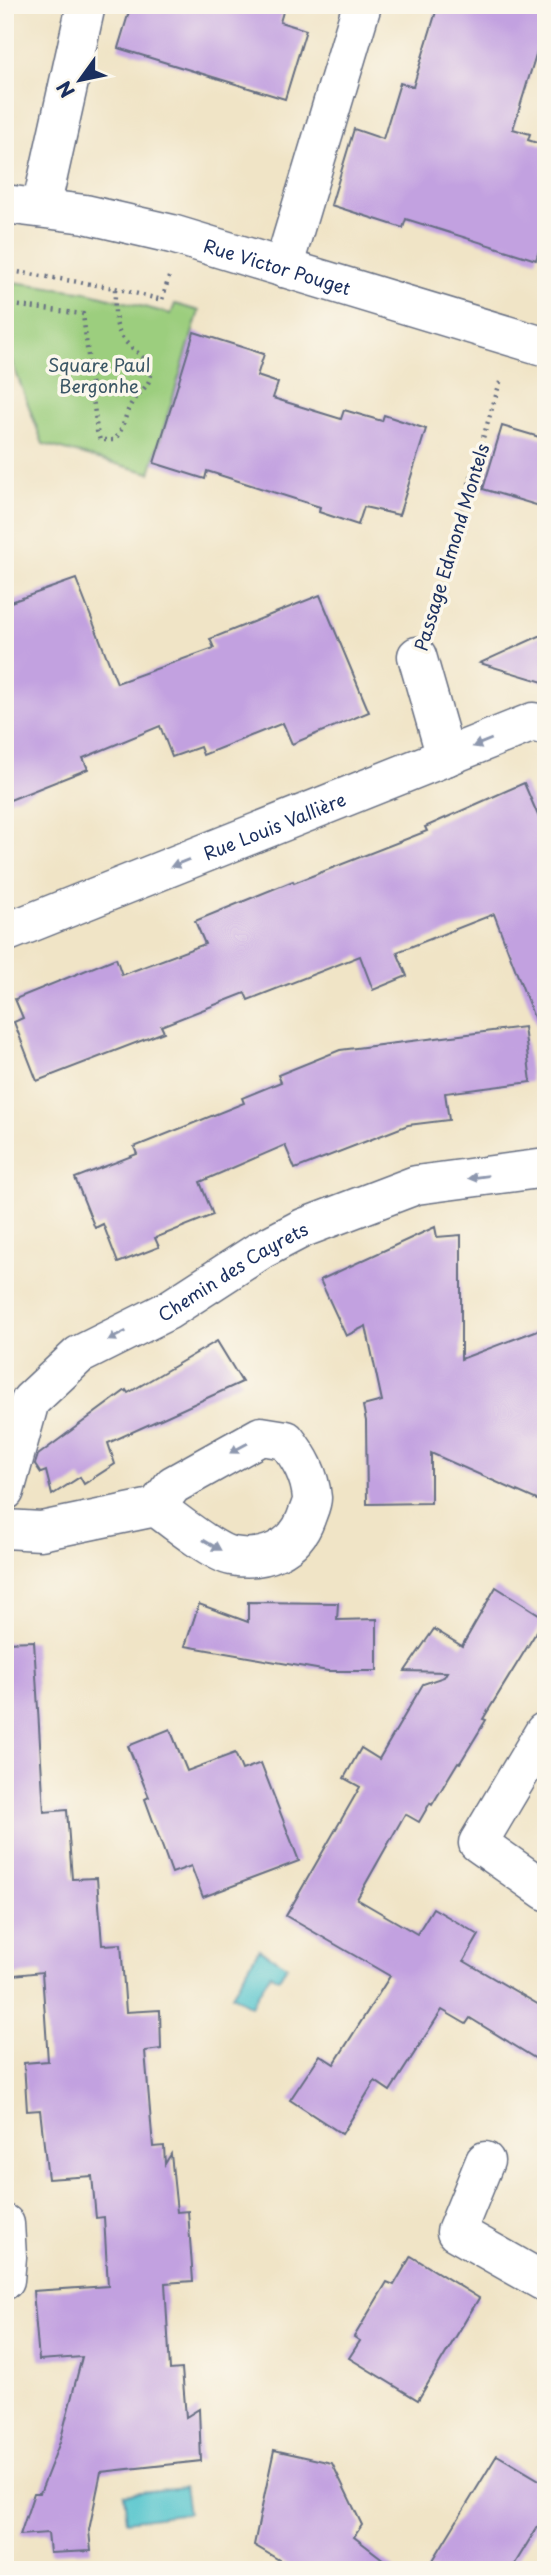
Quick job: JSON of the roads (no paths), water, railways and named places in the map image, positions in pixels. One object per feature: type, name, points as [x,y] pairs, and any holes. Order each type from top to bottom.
[{"type":"street","points":[[23,206],[86,5]]},
{"type":"street","points":[[284,268],[362,5]]},
{"type":"street","name":"Rue Victor Pouget","points":[[23,206],[85,214],[172,234],[530,343]]},
{"type":"street","name":"Passage Edmond Montels","points":[[417,656],[446,757]]},
{"type":"street","name":"Rue Louis Vallière","points":[[5,933],[533,722],[546,726]]},
{"type":"street","name":"Chemin des Cayrets","points":[[5,1491],[30,1401],[79,1355],[167,1311],[261,1250],[303,1228],[416,1185],[546,1168]]},
{"type":"street","points":[[5,1529],[41,1531],[156,1507]]},
{"type":"street","points":[[541,1878],[478,1843],[544,1732],[546,1734]]},
{"type":"street","points":[[485,2161],[456,2232],[546,2283]]},
{"type":"street","points":[[5,2224],[5,2280]]},
{"type":"water","points":[[259,1949],[287,1966],[279,1979],[270,1974],[251,2006],[232,1995]]},
{"type":"water","points":[[184,2487],[188,2513],[127,2521],[124,2494]]},
{"type":"park label","name":"Square Paul Bergonhe","points":[[99,374]]}]
